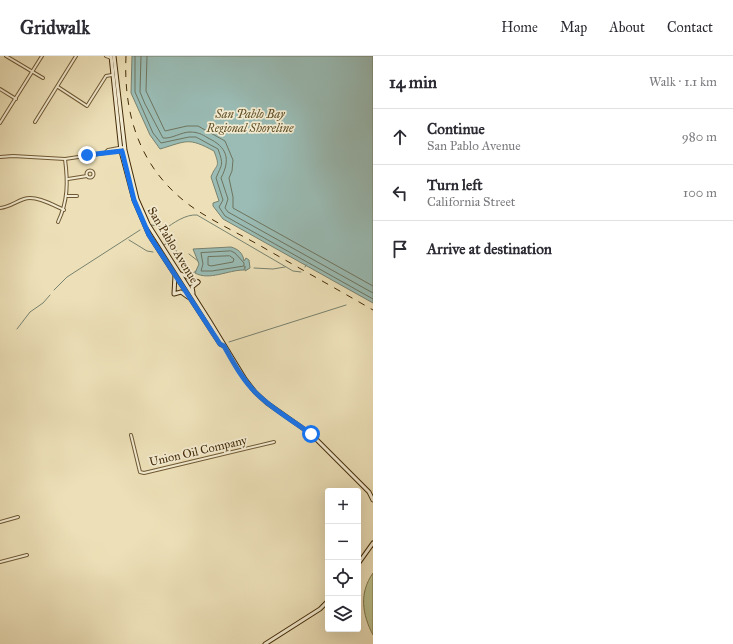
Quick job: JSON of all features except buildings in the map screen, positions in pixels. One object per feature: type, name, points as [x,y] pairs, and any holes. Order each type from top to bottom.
[{"type":"main road","name":"San Pablo Avenue","points":[[112,57],[123,149],[134,200],[149,235],[224,346],[244,379],[267,403],[311,434],[369,492],[373,500]]},
{"type":"main road","name":"San Pablo Avenue","points":[[123,149],[137,199],[143,214],[152,231],[179,272],[192,298]]},
{"type":"main road","points":[[179,272],[187,278],[198,282],[192,287],[192,298]]},
{"type":"main road","points":[[175,275],[174,294],[182,292],[192,298]]},
{"type":"main road","points":[[361,560],[373,543]]},
{"type":"main road","points":[[265,644],[320,609],[325,604]]},
{"type":"street","points":[[6,56],[43,78]]},
{"type":"street","points":[[0,124],[42,56]]},
{"type":"street","points":[[35,122],[76,56]]},
{"type":"street","points":[[106,56],[112,57]]},
{"type":"street","points":[[58,87],[87,106],[106,76],[113,75]]},
{"type":"street","points":[[0,89],[16,99]]},
{"type":"street","points":[[0,157],[13,156],[65,159],[106,152],[108,150],[123,149]]},
{"type":"street","points":[[58,222],[64,210],[67,196],[68,179],[65,159]]},
{"type":"street","points":[[68,179],[87,176]]},
{"type":"street","points":[[67,196],[77,196]]},
{"type":"street","points":[[0,208],[10,207],[25,199],[36,199],[64,210]]},
{"type":"street","name":"Union Oil Company","points":[[131,435],[140,472],[144,474],[274,442]]},
{"type":"street","points":[[0,522],[18,517]]},
{"type":"street","points":[[0,562],[27,555]]},
{"type":"green space","points":[[373,573],[373,635],[364,611],[364,596]]},
{"type":"water","points":[[132,56],[373,56],[373,303],[223,219],[213,206],[213,203],[219,201],[211,177],[217,166],[214,151],[193,142],[182,142],[160,149],[150,135],[131,93]]},
{"type":"water","points":[[231,247],[240,252],[244,261],[246,258],[249,260],[250,268],[245,271],[245,266],[244,270],[212,276],[195,273],[199,264],[193,249]]},
{"type":"waterway","points":[[165,229],[184,217],[197,215],[293,271],[301,272]]},
{"type":"waterway","points":[[151,225],[158,226],[166,230],[170,241],[191,274]]},
{"type":"waterway","points":[[54,290],[67,277],[140,230]]},
{"type":"waterway","points":[[129,240],[147,251],[153,252]]},
{"type":"waterway","points":[[164,245],[170,241]]},
{"type":"waterway","points":[[189,254],[198,261]]},
{"type":"waterway","points":[[254,268],[273,269],[285,267]]},
{"type":"waterway","points":[[190,275],[196,271]]},
{"type":"waterway","points":[[17,329],[30,312],[43,303],[50,295]]},
{"type":"waterway","points":[[229,342],[346,305]]},
{"type":"railway","points":[[126,56],[128,102],[133,124],[140,144],[150,163],[163,181],[179,197],[198,211],[373,310]]},
{"type":"route","points":[[87,155],[122,151],[134,200],[149,235],[220,344],[224,346],[244,379],[255,392],[267,403],[311,434]]},
{"type":"park label","name":"San Pablo Bay Regional Shoreline","points":[[250,121]]}]
